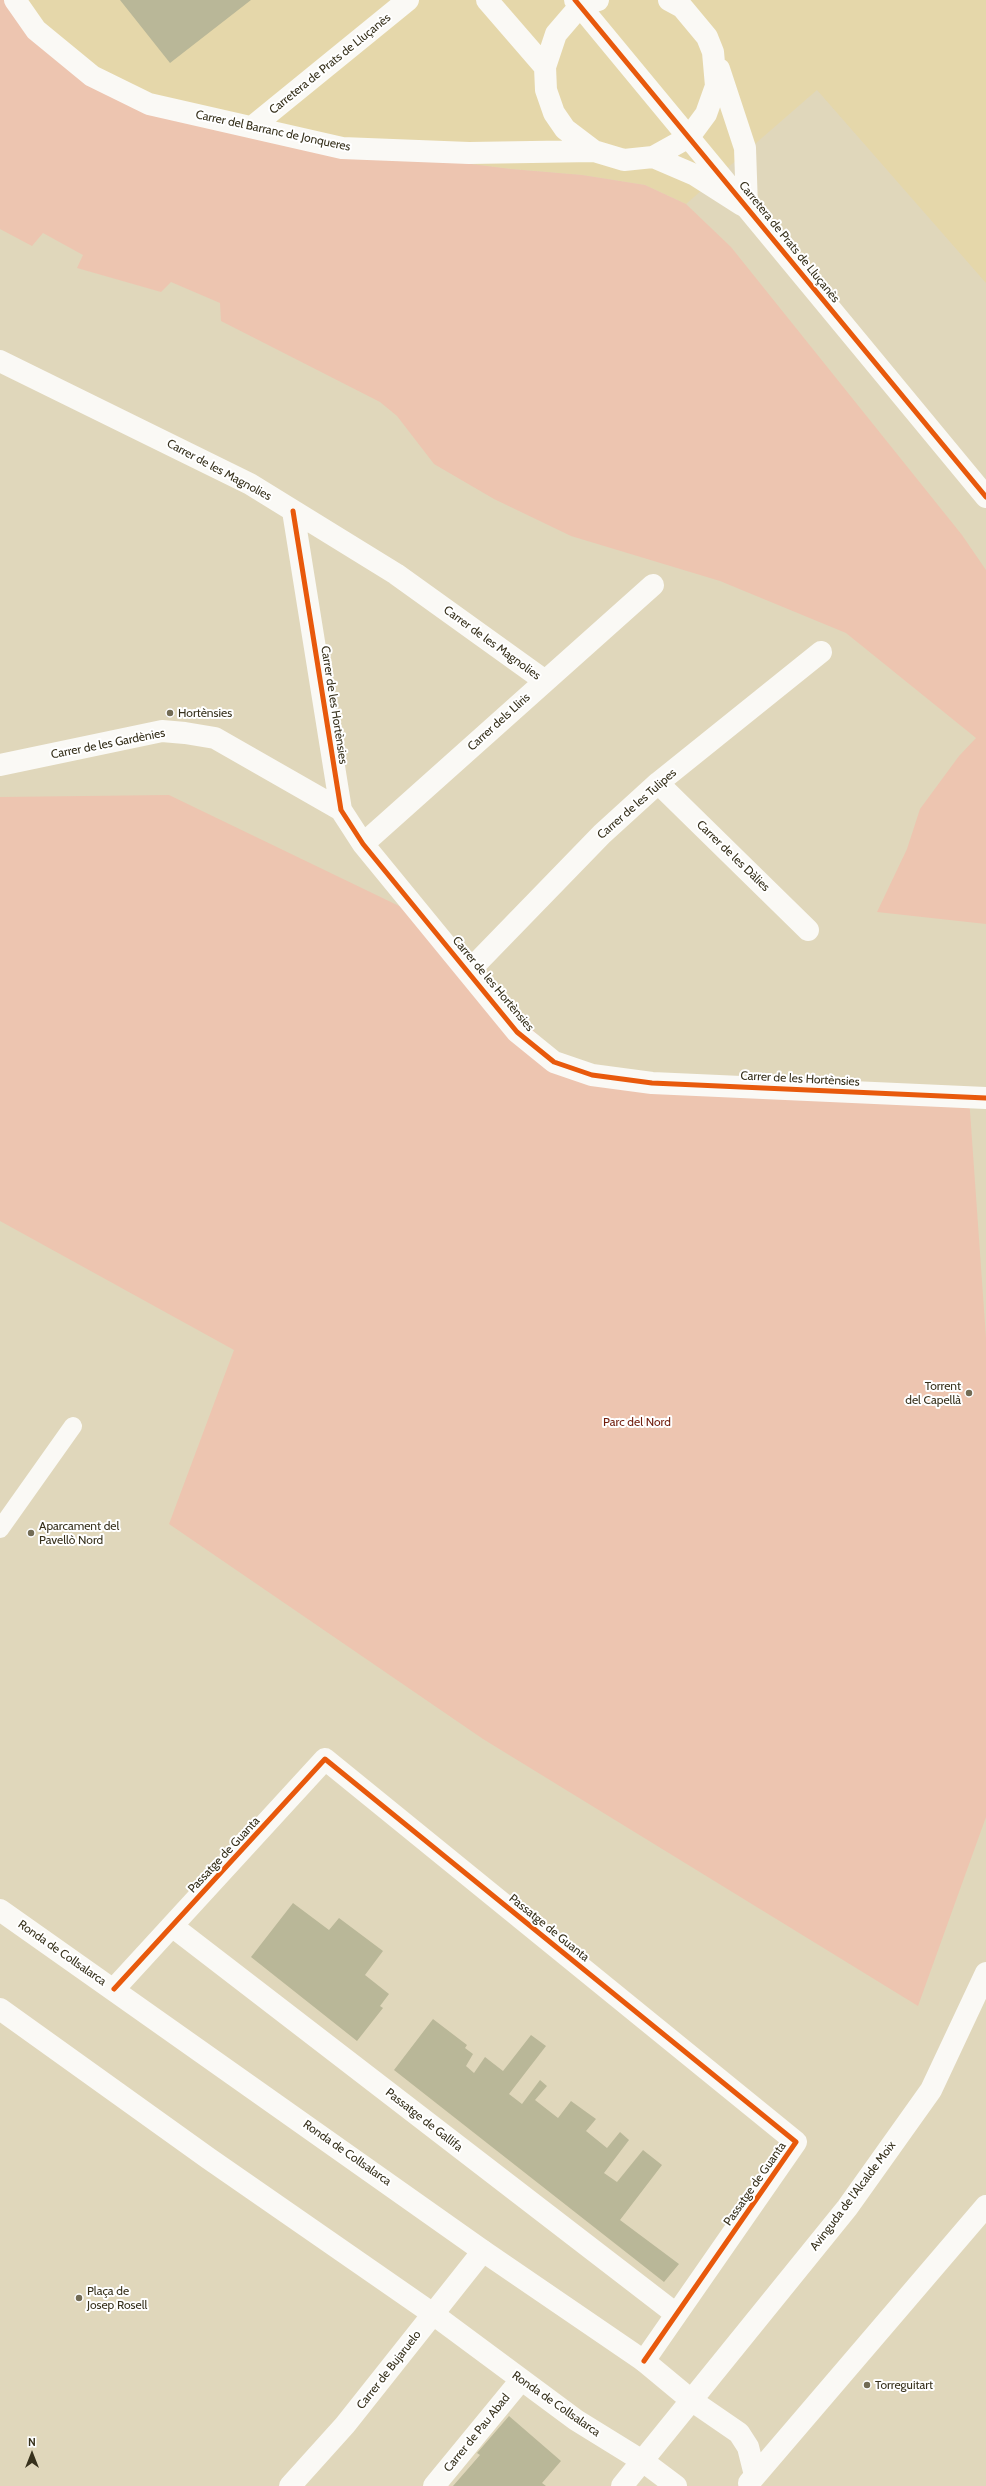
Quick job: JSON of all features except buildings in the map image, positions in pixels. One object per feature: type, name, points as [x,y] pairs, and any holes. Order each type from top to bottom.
[{"type":"street","name":"Carrer del Barranc de Jonqueres","points":[[15,0],[36,30],[92,76],[149,104],[342,148],[469,153],[594,152]]},
{"type":"street","name":"Carretera de Prats de Lluçanès","points":[[252,127],[408,0]]},
{"type":"street","points":[[487,0],[545,66]]},
{"type":"street","name":"Carretera de Prats de Lluçanès","points":[[668,0],[682,7],[710,45],[745,148],[747,208]]},
{"type":"street","points":[[689,0],[710,45]]},
{"type":"street","name":"Carretera de Prats de Lluçanès","points":[[710,45],[716,86],[706,114],[689,137],[653,157],[624,160],[594,152],[565,129],[554,113],[546,90],[545,66],[556,34],[584,2],[689,137],[986,497]]},
{"type":"street","name":"Carretera de Prats de Lluçanès","points":[[653,157],[695,175],[747,208]]},
{"type":"street","name":"Carrer de les Magnolies","points":[[0,361],[250,484],[396,574],[545,681]]},
{"type":"street","name":"Carrer de les Hortènsies","points":[[293,511],[341,810],[363,844],[517,1032],[554,1062],[592,1075],[652,1083],[986,1098]]},
{"type":"street","name":"Carrer dels Lliris","points":[[363,844],[653,585]]},
{"type":"street","name":"Carrer de les Tulipes","points":[[468,972],[602,834],[658,783],[821,652]]},
{"type":"street","name":"Carrer de les Gardènies","points":[[0,765],[162,731],[185,733],[215,738],[341,810]]},
{"type":"street","name":"Carrer de les Dàlies","points":[[658,783],[808,930]]},
{"type":"street","name":"Passatge de Guanta","points":[[114,1989],[326,1759],[796,2142],[644,2361]]},
{"type":"street","name":"Ronda de Collsalarca","points":[[0,1910],[114,1989],[482,2251],[644,2361],[691,2400],[739,2433],[748,2447],[751,2480]]},
{"type":"street","name":"Passatge de Gallifa","points":[[172,1926],[676,2314]]},
{"type":"street","name":"Avinguda de l'Alcalde Moix","points":[[644,2462],[691,2400],[847,2208],[931,2090],[986,1973]]},
{"type":"street","name":"Ronda de Collsalarca","points":[[0,2009],[208,2158],[433,2314],[576,2420],[644,2462],[676,2486]]},
{"type":"street","points":[[751,2480],[986,2206]]},
{"type":"street","name":"Carrer de Bujaruelo","points":[[290,2486],[345,2424],[482,2251]]},
{"type":"street","name":"Carrer de Pau Abad","points":[[434,2486],[521,2380]]},
{"type":"street","points":[[622,2486],[644,2462]]},
{"type":"lane","points":[[0,1529],[73,1426]]},
{"type":"shaded area","points":[[15,0],[986,0],[986,283],[817,90],[686,204],[645,185],[582,175],[511,169],[342,148],[252,127],[92,76]]},
{"type":"green space","points":[[0,0],[15,0],[36,30],[149,104],[342,148],[511,169],[582,175],[645,185],[686,204],[731,247],[962,535],[986,570],[986,924],[877,912],[907,849],[920,809],[959,756],[976,738],[846,633],[720,581],[571,536],[494,499],[434,464],[397,416],[380,402],[221,321],[220,303],[171,282],[161,292],[77,268],[83,255],[43,233],[32,246],[0,229]]},
{"type":"green space","name":"Parc del Nord","points":[[169,795],[424,918],[569,1067],[969,1097],[986,1338],[986,1817],[918,2006],[483,1739],[169,1524],[234,1350],[0,1221],[0,797]]},
{"type":"cycle path","points":[[575,0],[986,497]]},
{"type":"cycle path","points":[[293,511],[341,810],[363,844],[517,1032],[554,1062],[592,1075],[652,1083],[986,1098]]},
{"type":"cycle path","points":[[114,1989],[325,1759],[796,2142],[644,2361]]},
{"type":"place","name":"Hortènsies","points":[[170,713]]},
{"type":"place","name":"Torrent del Capellà","points":[[969,1393]]},
{"type":"place","name":"Aparcament del Pavellò Nord","points":[[31,1533]]},
{"type":"place","name":"Plaça de Josep Rosell","points":[[79,2298]]},
{"type":"place","name":"Torreguitart","points":[[867,2385]]}]
